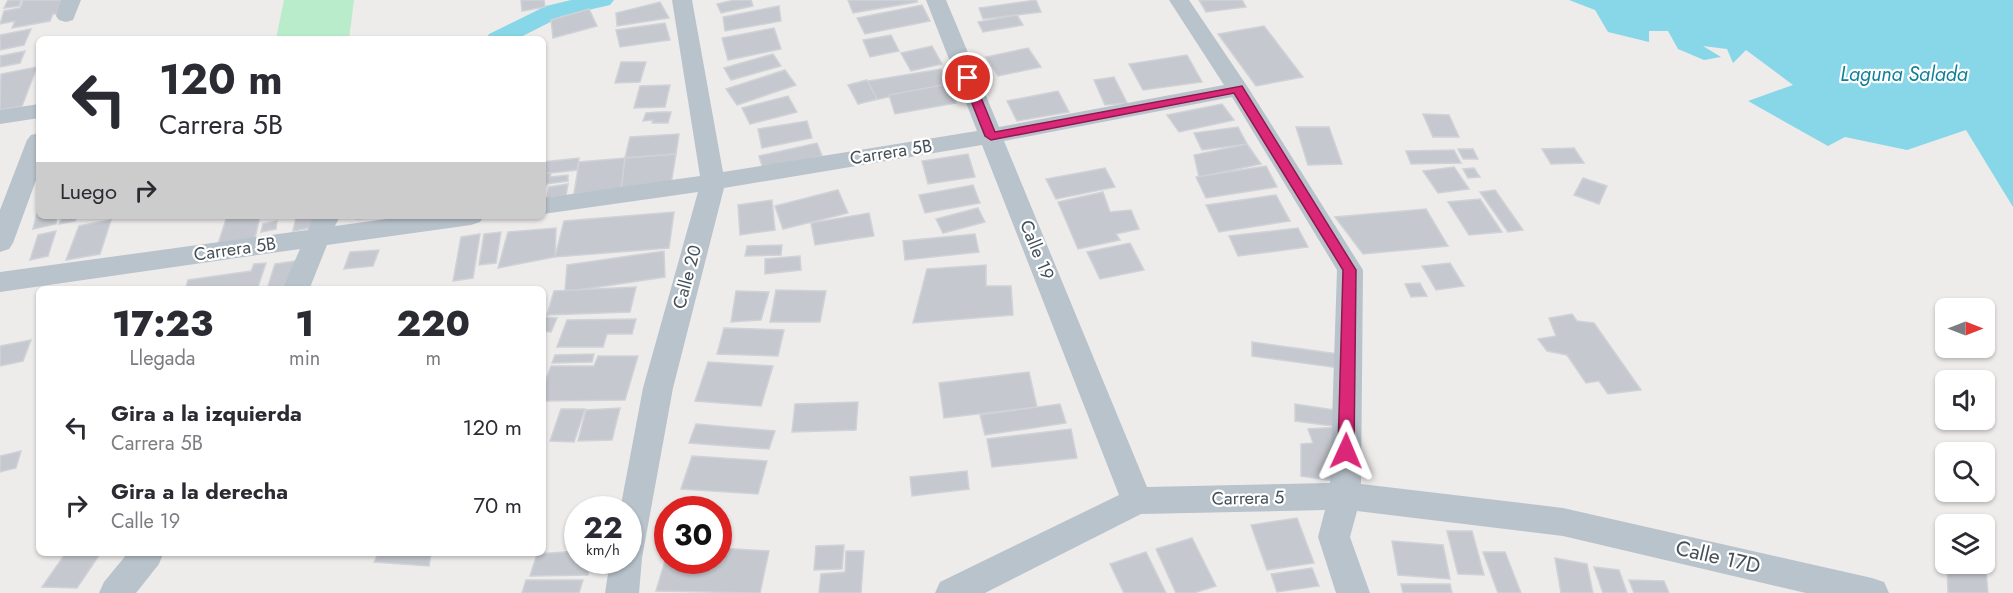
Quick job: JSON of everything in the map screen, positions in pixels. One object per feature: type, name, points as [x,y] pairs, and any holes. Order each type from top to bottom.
[{"type":"street","name":"Calle 20","points":[[638,496],[658,388],[713,182],[682,0]]},
{"type":"street","name":"Calle 19","points":[[936,0],[1137,501]]},
{"type":"street","points":[[1179,0],[1238,88],[1350,270],[1345,496],[1334,537],[1353,593]]},
{"type":"street","name":"Carrera 5B","points":[[546,206],[713,182],[991,136],[1238,88]]},
{"type":"street","points":[[0,117],[36,111]]},
{"type":"street","points":[[0,243],[36,148]]},
{"type":"street","name":"Carrera 5B","points":[[0,282],[322,227],[430,219]]},
{"type":"street","points":[[297,286],[322,227]]},
{"type":"street","name":"Carrera 5","points":[[956,592],[1137,501],[1345,496],[1563,522]]},
{"type":"street","name":"Calle 17D","points":[[1563,522],[1872,593]]},
{"type":"street","points":[[116,593],[145,556]]},
{"type":"street","points":[[622,593],[625,574]]},
{"type":"green space","points":[[284,0],[354,0],[349,36],[277,36]]},
{"type":"water","name":"Laguna Salada","points":[[1569,0],[2013,0],[2013,207],[1966,130],[1907,150],[1845,137],[1828,146],[1748,101],[1793,85],[1746,50],[1733,63],[1727,49],[1703,46],[1721,57],[1704,60],[1678,49],[1668,31],[1649,31],[1649,42],[1608,32],[1595,10]]},
{"type":"building","points":[[8,0],[21,0],[19,6],[4,8]]},
{"type":"building","points":[[23,0],[63,0],[58,14],[53,14],[50,21],[12,28],[15,21],[0,24],[4,11],[20,8]]},
{"type":"building","points":[[521,0],[544,0],[545,7],[522,11]]},
{"type":"building","points":[[734,0],[751,0],[753,6],[721,13],[717,4]]},
{"type":"building","points":[[848,0],[917,0],[917,2],[853,13]]},
{"type":"building","points":[[1036,0],[1041,12],[983,19],[979,8]]},
{"type":"building","points":[[1199,0],[1242,0],[1246,7],[1206,12]]},
{"type":"building","points":[[660,2],[669,18],[617,26],[616,13]]},
{"type":"building","points":[[922,5],[930,21],[865,34],[857,18]]},
{"type":"building","points":[[779,6],[781,21],[725,31],[723,17]]},
{"type":"building","points":[[589,9],[597,26],[553,38],[551,20]]},
{"type":"building","points":[[1017,15],[1023,25],[983,32],[978,22]]},
{"type":"building","points":[[665,23],[670,40],[620,47],[616,30]]},
{"type":"building","points":[[1264,26],[1303,77],[1256,86],[1218,34]]},
{"type":"building","points":[[774,28],[781,49],[728,60],[722,38]]},
{"type":"building","points":[[31,29],[24,45],[0,50],[0,35]]},
{"type":"building","points":[[891,35],[899,51],[870,57],[863,40]]},
{"type":"building","points":[[932,46],[942,64],[911,71],[901,53]]},
{"type":"building","points":[[1028,48],[1041,67],[998,76],[986,57]]},
{"type":"building","points":[[25,51],[20,63],[0,67],[0,56]]},
{"type":"building","points":[[773,54],[781,66],[731,80],[724,68]]},
{"type":"building","points":[[1187,55],[1202,82],[1143,90],[1129,64]]},
{"type":"building","points":[[621,62],[646,62],[640,82],[615,83]]},
{"type":"building","points":[[36,67],[22,106],[0,110],[1,74]]},
{"type":"building","points":[[941,69],[948,84],[866,102],[856,83]]},
{"type":"building","points":[[785,70],[796,85],[737,105],[726,89]]},
{"type":"building","points":[[1114,77],[1127,103],[1105,105],[1094,80]]},
{"type":"building","points":[[867,80],[877,99],[858,104],[848,85]]},
{"type":"building","points":[[948,84],[956,103],[895,114],[889,95]]},
{"type":"building","points":[[670,85],[665,107],[634,108],[640,86]]},
{"type":"building","points":[[1058,91],[1069,112],[1017,121],[1007,101]]},
{"type":"building","points":[[788,96],[797,112],[750,124],[742,108]]},
{"type":"building","points":[[1222,104],[1234,120],[1179,132],[1167,115]]},
{"type":"building","points":[[671,112],[668,123],[643,121],[646,113]]},
{"type":"building","points":[[1423,114],[1449,115],[1459,137],[1433,137]]},
{"type":"building","points":[[807,121],[812,138],[762,148],[758,129]]},
{"type":"building","points":[[1238,127],[1247,144],[1202,150],[1194,133]]},
{"type":"building","points":[[1296,127],[1329,127],[1342,164],[1308,165]]},
{"type":"building","points":[[679,134],[676,154],[625,158],[630,137]]},
{"type":"building","points":[[817,143],[822,156],[763,169],[759,156]]},
{"type":"building","points":[[1247,144],[1261,164],[1199,177],[1194,155]]},
{"type":"building","points":[[1574,148],[1584,163],[1551,164],[1542,149]]},
{"type":"building","points":[[1458,149],[1473,149],[1478,159],[1463,159]]},
{"type":"building","points":[[1454,150],[1461,163],[1411,164],[1406,151]]},
{"type":"building","points":[[676,154],[671,184],[621,189],[625,158]]},
{"type":"building","points":[[968,154],[975,177],[928,184],[922,161]]},
{"type":"building","points":[[579,158],[577,170],[546,174],[546,162]]},
{"type":"building","points":[[625,158],[621,189],[574,194],[579,162]]},
{"type":"building","points":[[1266,166],[1277,187],[1206,198],[1196,177]]},
{"type":"building","points":[[1454,167],[1469,189],[1438,193],[1423,171]]},
{"type":"building","points":[[1105,168],[1115,187],[1056,199],[1046,179]]},
{"type":"building","points":[[1474,168],[1480,177],[1468,178],[1463,169]]},
{"type":"building","points":[[551,173],[550,177],[568,175],[568,181],[546,184],[546,174]]},
{"type":"building","points":[[1583,178],[1607,186],[1599,204],[1574,195]]},
{"type":"building","points":[[568,184],[566,195],[547,198],[549,187]]},
{"type":"building","points":[[973,185],[980,203],[925,213],[919,195]]},
{"type":"building","points":[[838,190],[848,213],[783,229],[775,206]]},
{"type":"building","points":[[1495,190],[1523,230],[1508,232],[1480,192]]},
{"type":"building","points":[[1103,192],[1110,212],[1131,210],[1139,229],[1116,234],[1120,240],[1078,249],[1058,202]]},
{"type":"building","points":[[1276,195],[1290,221],[1219,232],[1206,205]]},
{"type":"building","points":[[1480,199],[1502,232],[1469,235],[1448,202]]},
{"type":"building","points":[[772,200],[775,230],[740,235],[738,205]]},
{"type":"building","points":[[978,208],[985,222],[943,233],[936,219]]},
{"type":"building","points":[[1426,209],[1448,246],[1363,254],[1335,217]]},
{"type":"building","points":[[674,212],[669,248],[555,257],[564,221]]},
{"type":"building","points":[[869,213],[874,236],[815,245],[811,223]]},
{"type":"building","points":[[36,216],[36,219],[57,219],[56,224],[33,229]]},
{"type":"building","points":[[62,219],[76,219],[75,221],[59,224]]},
{"type":"building","points":[[226,219],[259,219],[255,238],[218,244]]},
{"type":"building","points":[[296,219],[316,219],[315,227],[293,231]]},
{"type":"building","points":[[111,220],[100,254],[66,260],[79,226]]},
{"type":"building","points":[[277,221],[276,229],[261,232],[263,224]]},
{"type":"building","points":[[556,228],[555,257],[498,268],[508,232]]},
{"type":"building","points":[[1298,228],[1308,247],[1238,256],[1229,236]]},
{"type":"building","points":[[56,231],[48,256],[30,260],[38,235]]},
{"type":"building","points":[[501,232],[496,263],[479,265],[484,234]]},
{"type":"building","points":[[480,234],[473,278],[453,281],[461,237]]},
{"type":"building","points":[[975,234],[979,252],[905,260],[903,241]]},
{"type":"building","points":[[1130,243],[1144,270],[1100,279],[1087,252]]},
{"type":"building","points":[[782,245],[781,255],[745,256],[747,246]]},
{"type":"building","points":[[379,250],[373,266],[344,269],[350,252]]},
{"type":"building","points":[[664,251],[665,277],[565,292],[567,265]]},
{"type":"building","points":[[800,256],[801,270],[765,274],[765,259]]},
{"type":"building","points":[[296,261],[289,285],[268,286],[275,264]]},
{"type":"building","points":[[266,263],[258,286],[186,286],[188,280],[251,271],[254,264]]},
{"type":"building","points":[[1450,263],[1464,286],[1436,290],[1422,266]]},
{"type":"building","points":[[986,265],[986,286],[1011,286],[1013,315],[913,323],[927,269]]},
{"type":"building","points":[[1420,283],[1427,296],[1411,297],[1405,284]]},
{"type":"building","points":[[636,287],[630,312],[547,315],[554,291]]},
{"type":"building","points":[[776,290],[826,291],[820,322],[770,322]]},
{"type":"building","points":[[736,291],[769,292],[761,320],[731,322]]},
{"type":"building","points":[[1572,314],[1577,321],[1594,323],[1641,390],[1608,394],[1599,381],[1586,383],[1567,355],[1547,351],[1538,339],[1556,336],[1549,318]]},
{"type":"building","points":[[546,317],[557,318],[551,332],[546,331]]},
{"type":"building","points":[[636,319],[632,334],[607,334],[603,347],[557,347],[567,320]]},
{"type":"building","points":[[724,328],[784,330],[778,356],[717,354]]},
{"type":"building","points":[[31,340],[23,361],[0,366],[0,346]]},
{"type":"building","points":[[1252,342],[1338,354],[1339,368],[1252,356]]},
{"type":"building","points":[[594,354],[592,362],[552,363],[555,355]]},
{"type":"building","points":[[598,356],[638,356],[625,400],[546,401],[546,380],[551,366],[594,366]]},
{"type":"building","points":[[708,362],[773,366],[761,406],[695,401]]},
{"type":"building","points":[[1029,372],[1037,407],[944,418],[939,383]]},
{"type":"building","points":[[858,402],[856,430],[792,432],[795,404]]},
{"type":"building","points":[[1060,404],[1066,423],[985,435],[980,415]]},
{"type":"building","points":[[1295,404],[1340,411],[1340,427],[1295,421]]},
{"type":"building","points":[[620,408],[612,440],[578,441],[586,410]]},
{"type":"building","points":[[561,409],[585,409],[574,442],[550,441]]},
{"type":"building","points":[[696,424],[775,431],[769,449],[689,443]]},
{"type":"building","points":[[1340,427],[1340,482],[1301,476],[1301,444],[1313,443],[1308,429]]},
{"type":"building","points":[[1071,429],[1077,458],[992,467],[987,439]]},
{"type":"building","points":[[21,451],[16,468],[0,472],[0,456]]},
{"type":"building","points":[[692,456],[767,461],[758,494],[681,489]]},
{"type":"building","points":[[967,471],[969,489],[912,496],[910,477]]},
{"type":"building","points":[[1297,518],[1314,563],[1267,570],[1251,525]]},
{"type":"building","points":[[1447,531],[1472,531],[1484,575],[1458,574]]},
{"type":"building","points":[[1192,538],[1216,586],[1194,593],[1176,593],[1156,549]]},
{"type":"building","points":[[1392,541],[1443,545],[1450,579],[1398,575]]},
{"type":"building","points":[[844,545],[842,569],[814,570],[816,546]]},
{"type":"building","points":[[732,549],[769,551],[760,593],[656,591],[661,574],[732,574]]},
{"type":"building","points":[[846,551],[864,551],[861,593],[819,593],[821,574],[845,572]]},
{"type":"building","points":[[564,552],[564,574],[588,575],[530,576],[536,556],[546,556],[546,553]]},
{"type":"building","points":[[1146,552],[1166,593],[1124,593],[1110,564]]},
{"type":"building","points":[[1483,552],[1505,552],[1521,593],[1498,593]]},
{"type":"building","points":[[64,556],[99,556],[77,588],[42,587]]},
{"type":"building","points":[[377,556],[431,556],[429,566],[374,562]]},
{"type":"building","points":[[1555,558],[1587,564],[1593,593],[1561,593]]},
{"type":"building","points":[[1594,567],[1619,570],[1627,593],[1603,593]]},
{"type":"building","points":[[1312,568],[1319,586],[1277,592],[1271,574]]},
{"type":"building","points":[[1947,574],[1986,574],[1988,593],[1948,593]]},
{"type":"building","points":[[526,580],[583,580],[579,593],[522,593]]},
{"type":"building","points":[[1629,580],[1664,581],[1669,593],[1634,593]]},
{"type":"building","points":[[1401,584],[1450,584],[1452,593],[1403,593]]},
{"type":"waterway","points":[[504,36],[554,11],[602,0]]},
{"type":"route","points":[[968,78],[991,136],[1238,88],[1350,270],[1346,451]]}]
